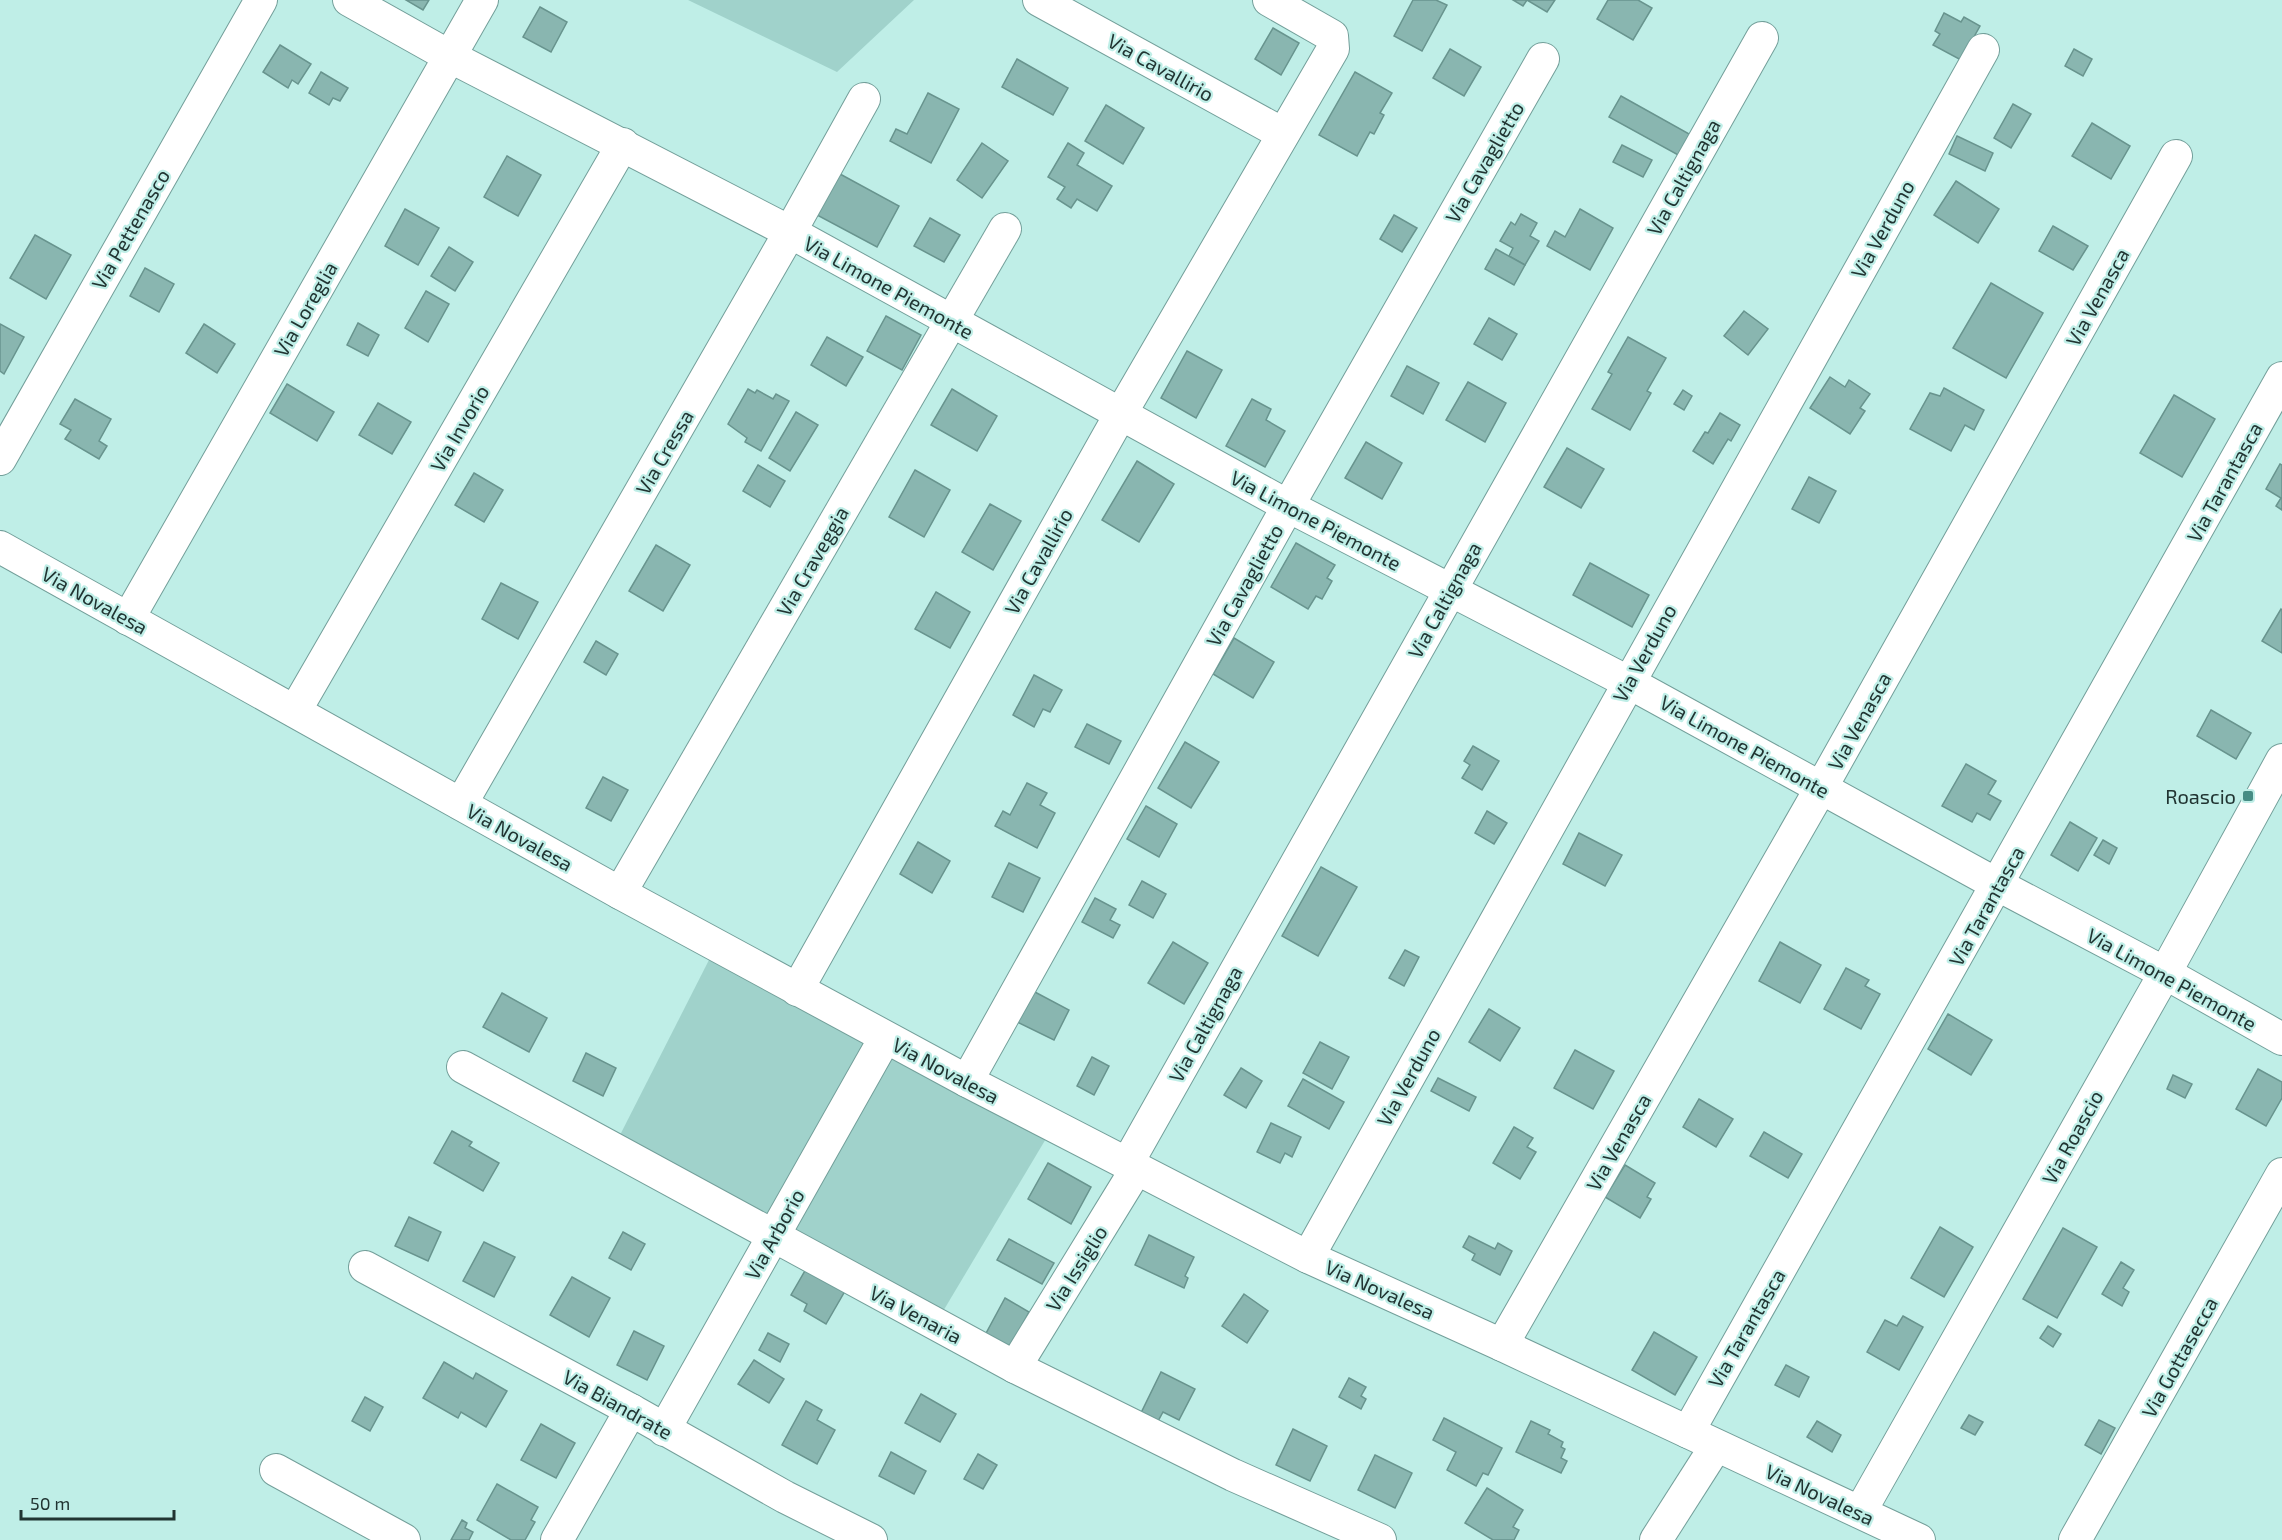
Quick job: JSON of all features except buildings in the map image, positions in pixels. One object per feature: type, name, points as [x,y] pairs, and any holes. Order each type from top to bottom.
[{"type":"street","name":"Via Pettenasco","points":[[0,459],[261,0]]},
{"type":"street","name":"Via Limone Piemonte","points":[[350,0],[449,56],[790,232],[1288,506],[1628,682],[1998,885],[2165,973],[2282,1039]]},
{"type":"street","name":"Via Loreglia","points":[[128,618],[482,0]]},
{"type":"street","name":"Via Cavallirio","points":[[1039,0],[1283,134]]},
{"type":"street","name":"Via Cavallirio","points":[[797,990],[1120,415],[1333,49],[1332,36],[1269,0]]},
{"type":"street","name":"Via Caltignaga","points":[[1132,1166],[1450,590],[1762,38]]},
{"type":"street","name":"Via Verduno","points":[[1308,1257],[1983,50]]},
{"type":"street","name":"Via Cavaglietto","points":[[967,1081],[1288,506],[1543,59]]},
{"type":"street","name":"Via Cressa","points":[[461,804],[864,99]]},
{"type":"street","name":"Via Invorio","points":[[295,711],[622,144]]},
{"type":"street","name":"Via Venasca","points":[[1502,1345],[1821,788],[2176,156]]},
{"type":"street","name":"Via Craveggia","points":[[620,893],[1005,230]]},
{"type":"street","name":"Via Tarantasca","points":[[1688,1432],[2282,378]]},
{"type":"street","name":"Via Novalesa","points":[[0,547],[620,893],[967,1081],[1308,1257],[1919,1540]]},
{"type":"street","name":"Via Roascio","points":[[1860,1512],[2165,973],[2282,760]]},
{"type":"street","name":"Via Arborio","points":[[664,1430],[885,1038]]},
{"type":"street","name":"Via Venaria","points":[[463,1067],[1015,1367],[1233,1475],[1380,1540]]},
{"type":"street","name":"Via Issiglio","points":[[1015,1367],[1132,1166]]},
{"type":"street","name":"Via Gottasecca","points":[[2075,1540],[2282,1174]]},
{"type":"street","name":"Via Biandrate","points":[[365,1268],[631,1410],[784,1497],[871,1540]]},
{"type":"street","points":[[557,1540],[631,1410]]},
{"type":"street","points":[[1656,1540],[1716,1446]]},
{"type":"street","points":[[276,1470],[404,1540]]},
{"type":"shaded area","points":[[688,0],[914,0],[837,72]]},
{"type":"shaded area","points":[[711,956],[872,1046],[767,1223],[618,1139]]},
{"type":"shaded area","points":[[891,1056],[1047,1137],[939,1318],[786,1230]]},
{"type":"place","name":"Roascio","points":[[2248,796]]}]
